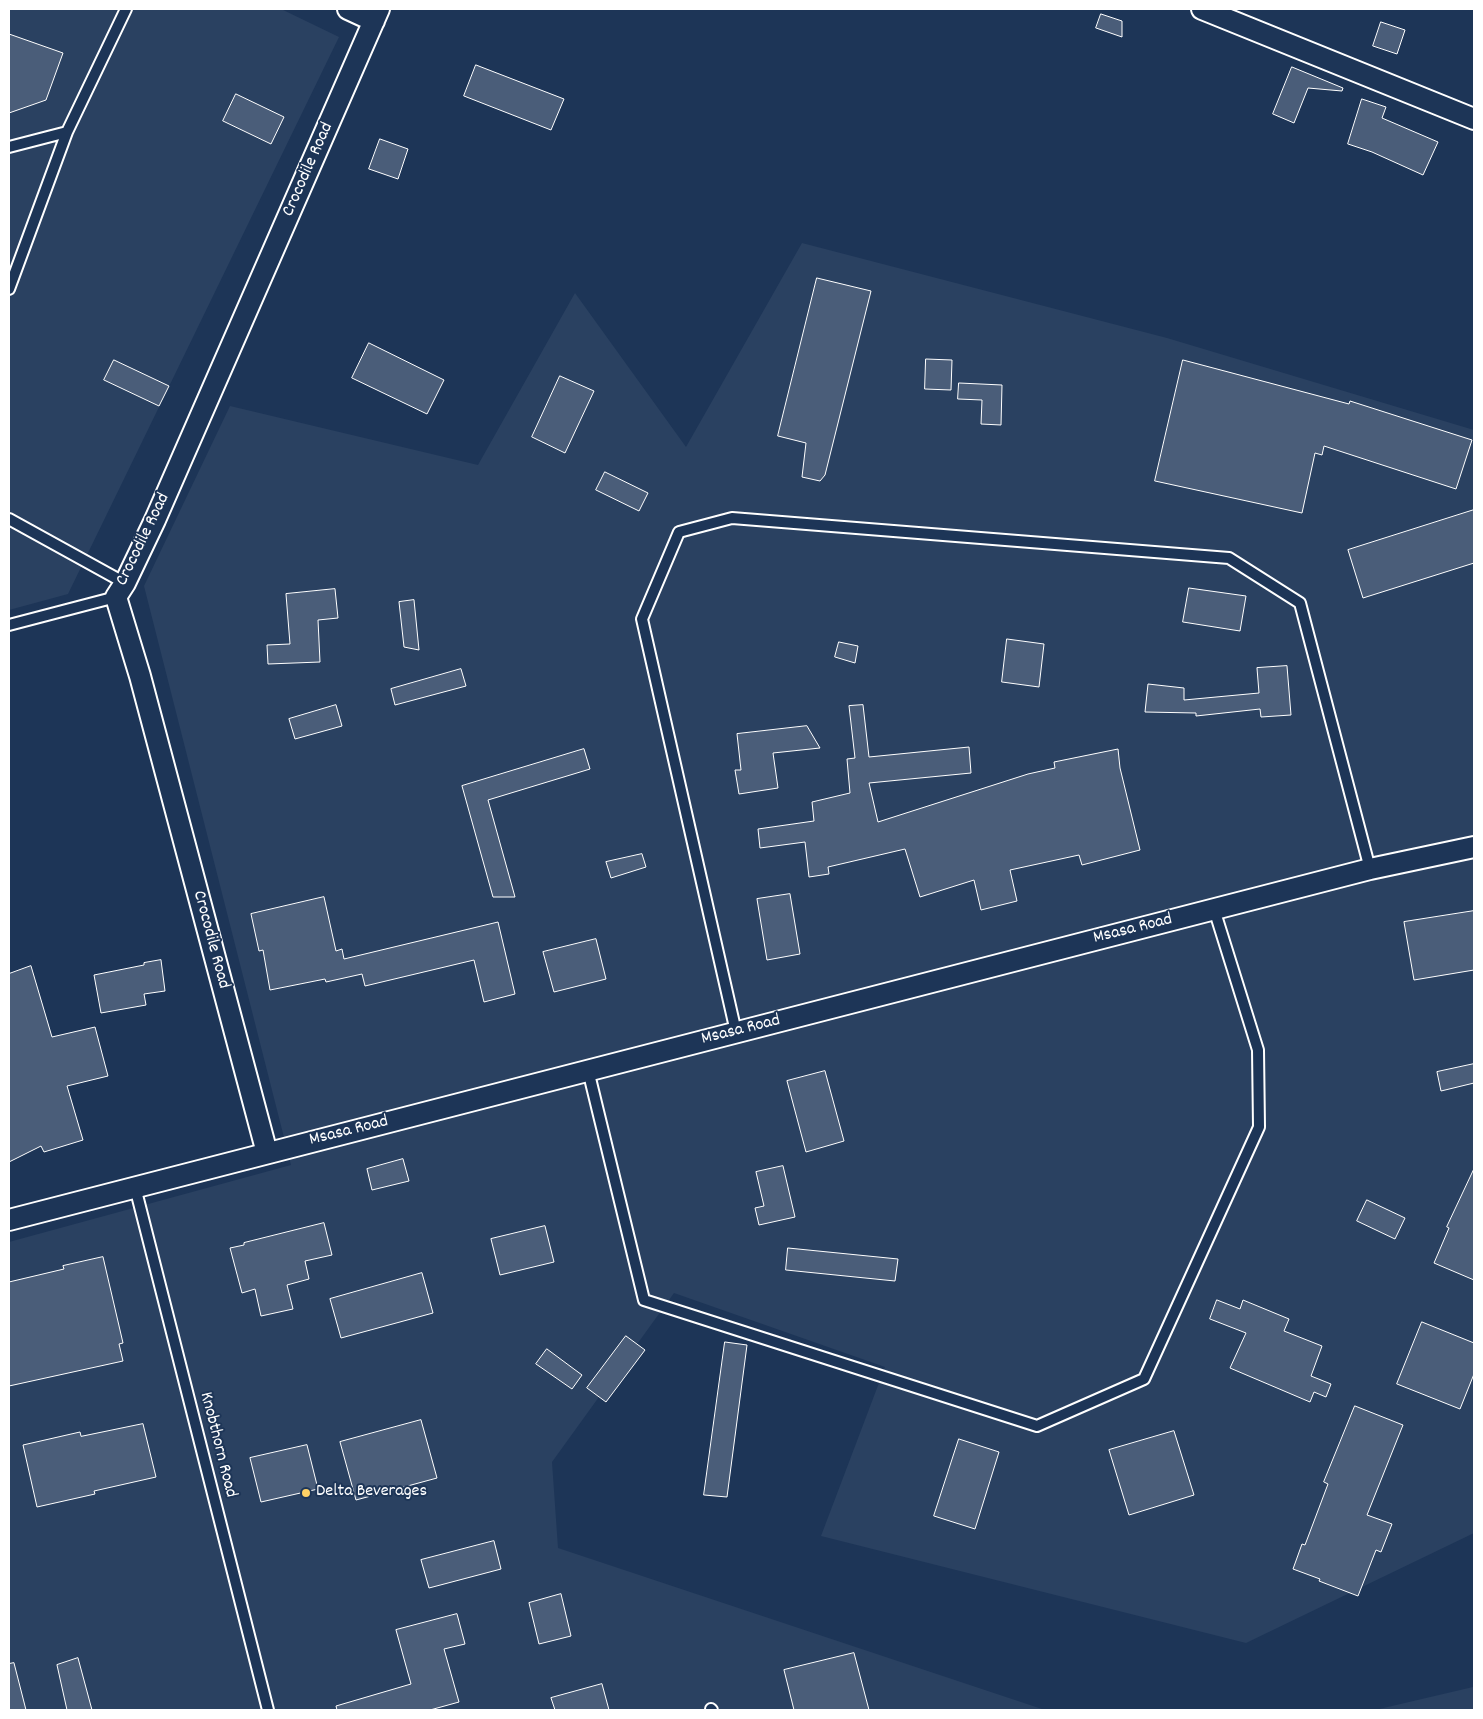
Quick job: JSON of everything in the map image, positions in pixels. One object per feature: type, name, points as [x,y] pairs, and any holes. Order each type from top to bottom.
[{"type":"street","points":[[348,9],[376,15]]},
{"type":"street","points":[[1202,9],[1474,119]]},
{"type":"street","name":"Crocodile Road","points":[[267,1153],[143,686],[120,590],[155,520],[376,15]]},
{"type":"street","name":"Msasa Road","points":[[9,1220],[1370,869],[1474,847]]},
{"type":"lane","points":[[9,289],[67,132],[126,9]]},
{"type":"lane","points":[[9,147],[67,132]]},
{"type":"lane","points":[[736,1032],[642,618],[679,532],[732,518],[1229,558],[1300,603],[1370,869]]},
{"type":"lane","points":[[9,519],[120,590]]},
{"type":"lane","points":[[9,625],[120,590]]},
{"type":"lane","points":[[588,1070],[644,1300],[1037,1426],[1144,1379],[1259,1127],[1258,1050],[1214,909]]},
{"type":"lane","name":"Knobthorn Road","points":[[135,1187],[268,1710]]},
{"type":"shaded area","points":[[9,9],[281,9],[339,37],[68,594],[9,610]]},
{"type":"shaded area","points":[[802,243],[1167,338],[1474,430],[1474,1533],[1246,1643],[821,1536],[885,1367],[674,1293],[552,1462],[558,1548],[1045,1710],[9,1710],[9,1242],[291,1165],[144,586],[230,406],[478,465],[575,293],[686,447]]},
{"type":"shaded area","points":[[1474,1687],[1474,1710],[1375,1710]]},
{"type":"building","points":[[1101,14],[1122,21],[1122,37],[1096,28]]},
{"type":"building","points":[[1381,22],[1405,30],[1397,54],[1373,46]]},
{"type":"building","points":[[9,34],[63,53],[46,100],[9,113]]},
{"type":"building","points":[[476,65],[564,99],[551,130],[464,96]]},
{"type":"building","points":[[1292,67],[1343,88],[1342,91],[1308,88],[1294,123],[1273,114]]},
{"type":"building","points":[[236,94],[284,117],[271,144],[223,121]]},
{"type":"building","points":[[1362,99],[1386,107],[1382,118],[1438,142],[1423,175],[1372,152],[1348,144]]},
{"type":"building","points":[[380,139],[408,149],[398,179],[369,169]]},
{"type":"building","points":[[817,278],[871,291],[825,475],[820,481],[802,477],[806,443],[778,436]]},
{"type":"building","points":[[369,343],[444,380],[427,414],[352,378]]},
{"type":"building","points":[[926,359],[952,360],[951,390],[925,389]]},
{"type":"building","points":[[114,360],[169,386],[159,406],[104,380]]},
{"type":"building","points":[[1183,360],[1349,404],[1350,401],[1472,440],[1456,489],[1324,446],[1322,455],[1315,453],[1302,513],[1155,481]]},
{"type":"building","points":[[560,376],[594,391],[565,453],[532,437]]},
{"type":"building","points":[[959,383],[1002,385],[1001,425],[981,424],[982,400],[958,399]]},
{"type":"building","points":[[605,472],[648,493],[639,511],[596,490]]},
{"type":"building","points":[[1474,510],[1474,563],[1363,598],[1348,550]]},
{"type":"building","points":[[1189,588],[1246,596],[1240,631],[1183,622]]},
{"type":"building","points":[[335,589],[338,618],[318,620],[320,662],[268,664],[267,645],[290,644],[286,594]]},
{"type":"building","points":[[414,600],[419,650],[404,647],[399,602]]},
{"type":"building","points":[[1007,639],[1044,644],[1039,687],[1002,682]]},
{"type":"building","points":[[839,642],[858,646],[855,663],[835,657]]},
{"type":"building","points":[[1287,666],[1291,715],[1261,717],[1260,709],[1196,716],[1196,713],[1145,712],[1148,684],[1184,688],[1184,700],[1259,693],[1257,668]]},
{"type":"building","points":[[461,669],[466,686],[395,705],[391,689]]},
{"type":"building","points":[[336,705],[342,726],[295,739],[289,719]]},
{"type":"building","points":[[863,705],[869,757],[969,747],[971,773],[869,783],[878,822],[1028,774],[1055,768],[1054,762],[1118,749],[1120,768],[1140,850],[1082,865],[1079,855],[1010,870],[1017,901],[981,910],[974,880],[920,897],[905,849],[828,867],[829,874],[809,877],[805,842],[760,848],[758,829],[814,821],[812,802],[850,793],[847,759],[855,758],[849,706]]},
{"type":"building","points":[[807,726],[820,748],[773,753],[778,788],[739,794],[735,770],[741,770],[737,734]]},
{"type":"building","points":[[584,749],[590,769],[488,800],[515,897],[493,897],[462,786]]},
{"type":"building","points":[[642,854],[646,867],[611,878],[606,862]]},
{"type":"building","points":[[790,894],[800,954],[767,960],[757,899]]},
{"type":"building","points":[[324,897],[336,951],[342,949],[344,959],[498,922],[515,994],[484,1002],[474,960],[365,986],[362,974],[326,982],[325,979],[270,990],[263,950],[259,951],[251,914]]},
{"type":"building","points":[[1474,911],[1474,970],[1414,980],[1404,922]]},
{"type":"building","points":[[596,939],[606,979],[554,992],[543,952]]},
{"type":"building","points":[[161,960],[165,991],[144,994],[146,1005],[101,1013],[94,975]]},
{"type":"building","points":[[31,966],[52,1037],[95,1027],[108,1076],[67,1086],[83,1140],[44,1152],[41,1146],[9,1162],[9,974]]},
{"type":"building","points":[[1474,1064],[1474,1083],[1441,1091],[1437,1072]]},
{"type":"building","points":[[825,1071],[844,1141],[806,1152],[787,1081]]},
{"type":"building","points":[[403,1159],[409,1181],[372,1190],[367,1169]]},
{"type":"building","points":[[783,1166],[795,1217],[759,1225],[755,1208],[764,1206],[756,1172]]},
{"type":"building","points":[[1474,1169],[1474,1280],[1434,1263],[1449,1228],[1447,1227]]},
{"type":"building","points":[[1367,1200],[1405,1218],[1395,1239],[1357,1221]]},
{"type":"building","points":[[324,1223],[332,1255],[305,1261],[309,1279],[287,1285],[293,1309],[261,1316],[255,1289],[242,1293],[230,1248]]},
{"type":"building","points":[[545,1226],[554,1262],[500,1275],[491,1239]]},
{"type":"building","points":[[788,1248],[898,1259],[895,1281],[786,1270]]},
{"type":"building","points":[[103,1257],[123,1343],[119,1344],[123,1361],[9,1386],[9,1282],[64,1269],[63,1266]]},
{"type":"building","points":[[422,1273],[433,1313],[341,1338],[330,1299]]},
{"type":"building","points":[[1217,1300],[1240,1309],[1243,1300],[1289,1319],[1284,1331],[1322,1346],[1311,1376],[1331,1384],[1326,1397],[1314,1392],[1310,1402],[1230,1368],[1246,1333],[1210,1319]]},
{"type":"building","points":[[1422,1322],[1474,1343],[1474,1374],[1460,1409],[1397,1384]]},
{"type":"building","points":[[626,1336],[645,1350],[606,1402],[587,1388]]},
{"type":"building","points":[[725,1342],[747,1345],[727,1497],[704,1495]]},
{"type":"building","points":[[547,1349],[582,1375],[572,1389],[536,1364]]},
{"type":"building","points":[[1355,1406],[1403,1425],[1367,1515],[1392,1524],[1381,1552],[1376,1550],[1358,1596],[1293,1569],[1302,1544],[1305,1545],[1328,1484],[1324,1482]]},
{"type":"building","points":[[421,1420],[437,1478],[356,1500],[340,1442]]},
{"type":"building","points":[[143,1424],[156,1477],[94,1491],[95,1494],[37,1507],[23,1445],[80,1432],[81,1436]]},
{"type":"building","points":[[1174,1431],[1194,1495],[1129,1515],[1109,1450]]},
{"type":"building","points":[[959,1439],[999,1452],[975,1529],[934,1516]]},
{"type":"building","points":[[307,1445],[318,1489],[261,1502],[250,1458]]},
{"type":"building","points":[[494,1541],[501,1569],[429,1588],[421,1560]]},
{"type":"building","points":[[561,1594],[571,1636],[539,1644],[529,1603]]},
{"type":"building","points":[[457,1614],[465,1644],[444,1649],[459,1702],[430,1710],[337,1710],[336,1706],[411,1684],[396,1630]]},
{"type":"building","points":[[854,1653],[869,1710],[794,1710],[784,1670]]},
{"type":"building","points":[[78,1658],[92,1710],[67,1710],[57,1665]]},
{"type":"building","points":[[14,1663],[26,1710],[9,1710],[9,1664]]},
{"type":"building","points":[[602,1684],[609,1710],[555,1710],[551,1698]]},
{"type":"place","name":"Delta Beverages","points":[[306,1493]]}]
